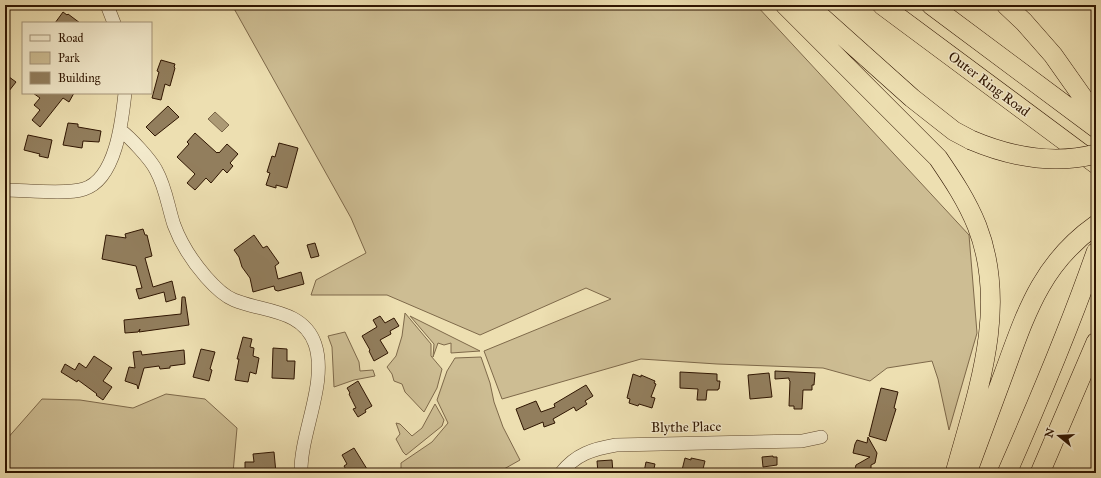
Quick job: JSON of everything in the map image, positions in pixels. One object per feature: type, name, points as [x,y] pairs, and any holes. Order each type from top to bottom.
[{"type":"highway","points":[[785,5],[938,158],[956,184],[977,227],[989,277],[991,313],[988,342],[980,382],[955,473]]},
{"type":"highway","points":[[808,5],[912,98],[954,131],[971,140],[993,149],[1043,159],[1067,159],[1096,154]]},
{"type":"highway","name":"Outer Ring Road","points":[[882,5],[1096,164]]},
{"type":"highway","name":"Outer Ring Road","points":[[931,5],[1096,128]]},
{"type":"highway","points":[[1006,5],[1054,55],[1096,116]]},
{"type":"highway","points":[[967,473],[1026,313],[1043,281],[1058,260],[1074,242],[1096,225]]},
{"type":"highway","points":[[1007,473],[1080,300],[1096,252]]},
{"type":"highway","points":[[1040,473],[1096,342]]},
{"type":"street","points":[[107,5],[114,22]]},
{"type":"street","points":[[5,190],[67,192],[84,189],[96,184],[103,175],[112,157],[120,130],[125,94]]},
{"type":"street","points":[[120,130],[127,135],[156,169],[164,186],[178,235],[206,277],[233,299],[292,318],[304,326],[311,335],[318,358],[317,384],[302,454],[301,473]]},
{"type":"street","name":"Blythe Place","points":[[561,473],[566,467],[583,454],[598,448],[616,445],[802,441],[820,437]]},
{"type":"green space","points":[[232,5],[756,5],[969,235],[977,333],[949,430],[938,379],[932,361],[887,368],[870,381],[823,368],[717,364],[641,359],[502,399],[484,351],[611,299],[586,288],[480,335],[387,295],[311,295],[316,280],[366,253],[351,218]]},
{"type":"green space","points":[[405,313],[431,344],[431,356],[442,369],[437,388],[424,412],[405,392],[402,384],[394,381],[392,374],[387,367],[396,356],[402,336]]},
{"type":"green space","points":[[410,316],[480,351],[451,353],[451,343],[444,345],[438,343],[433,357],[434,344]]},
{"type":"green space","points":[[345,332],[359,362],[360,371],[373,370],[375,376],[354,380],[334,387],[332,347],[328,336]]},
{"type":"green space","points":[[481,357],[503,427],[520,460],[497,473],[401,473],[401,463],[432,442],[448,423],[437,400],[447,371],[455,358]]},
{"type":"green space","points":[[166,394],[205,399],[237,428],[233,473],[5,473],[6,440],[42,399],[80,400],[133,408]]},
{"type":"green space","points":[[435,404],[444,420],[442,426],[406,455],[396,439],[400,434],[396,423],[400,424],[412,436],[422,428]]},
{"type":"shaded area","points":[[215,112],[229,125],[222,132],[208,119]]},
{"type":"building","points":[[63,12],[79,22],[56,22]]},
{"type":"building","points":[[161,60],[175,64],[175,68],[170,86],[165,84],[161,100],[152,98],[159,72],[157,71]]},
{"type":"building","points":[[5,74],[16,82],[5,96]]},
{"type":"building","points":[[34,94],[73,94],[69,102],[63,98],[40,127],[32,120],[40,110],[34,105],[40,98]]},
{"type":"building","points":[[168,106],[179,117],[155,136],[146,127]]},
{"type":"building","points":[[68,123],[78,124],[78,127],[101,131],[99,142],[83,141],[82,148],[63,145]]},
{"type":"building","points":[[195,133],[217,153],[219,153],[227,144],[238,154],[230,163],[233,166],[227,173],[223,169],[211,183],[206,178],[195,190],[187,183],[195,174],[177,157],[189,144],[187,142]]},
{"type":"building","points":[[28,135],[52,140],[48,158],[39,156],[40,154],[24,150]]},
{"type":"building","points":[[279,143],[298,148],[287,188],[276,185],[276,188],[266,185],[270,173],[267,172],[272,156],[275,157]]},
{"type":"building","points":[[143,229],[145,235],[147,235],[152,256],[145,258],[153,287],[172,281],[176,299],[166,302],[164,292],[139,299],[136,289],[142,288],[136,266],[102,259],[106,235],[126,238],[125,234]]},
{"type":"building","points":[[254,235],[263,248],[267,246],[279,263],[275,266],[278,279],[301,272],[304,284],[278,291],[275,290],[274,286],[253,292],[250,278],[242,267],[239,257],[234,250]]},
{"type":"building","points":[[315,243],[319,256],[311,258],[307,245]]},
{"type":"building","points":[[182,297],[185,297],[189,325],[139,332],[140,329],[138,332],[125,333],[124,320],[181,314]]},
{"type":"building","points":[[380,316],[385,323],[394,318],[399,326],[390,331],[391,334],[380,340],[388,353],[374,361],[362,336],[377,327],[373,320]]},
{"type":"building","points":[[243,337],[252,339],[250,347],[254,348],[253,356],[259,358],[256,374],[250,372],[248,382],[235,380],[239,359],[237,359]]},
{"type":"building","points":[[273,348],[287,349],[287,361],[295,361],[294,379],[272,378]]},
{"type":"building","points":[[201,349],[215,352],[210,369],[212,370],[209,381],[193,377]]},
{"type":"building","points":[[184,350],[185,364],[160,369],[159,366],[144,368],[138,389],[137,385],[125,381],[129,367],[135,368],[133,352],[141,351],[142,355]]},
{"type":"building","points":[[94,356],[112,368],[103,381],[112,387],[103,400],[78,380],[77,382],[61,372],[65,364],[75,370],[79,363],[86,368]]},
{"type":"building","points":[[775,371],[815,373],[812,390],[803,390],[802,409],[794,409],[794,406],[789,406],[789,378],[775,379]]},
{"type":"building","points":[[680,372],[717,374],[717,381],[720,381],[719,389],[707,390],[706,400],[697,400],[698,389],[680,388]]},
{"type":"building","points":[[769,373],[772,397],[750,399],[748,375]]},
{"type":"building","points":[[633,374],[641,377],[641,375],[655,381],[654,383],[656,384],[651,397],[655,398],[652,408],[629,403],[630,399],[627,398]]},
{"type":"building","points":[[358,381],[372,406],[358,417],[353,409],[356,408],[347,388]]},
{"type":"building","points":[[586,385],[593,396],[585,401],[587,404],[576,411],[574,407],[553,419],[555,423],[544,427],[543,422],[524,430],[516,409],[536,401],[541,412],[555,407],[554,404]]},
{"type":"building","points":[[881,388],[898,392],[894,408],[896,409],[886,441],[869,436]]},
{"type":"building","points":[[868,437],[877,453],[875,463],[871,465],[871,468],[863,473],[854,473],[856,465],[870,457],[853,453],[855,444],[857,440],[867,443]]},
{"type":"building","points":[[354,448],[367,469],[360,473],[348,473],[344,466],[347,464],[342,455]]},
{"type":"building","points":[[274,452],[276,473],[245,473],[245,462],[254,462],[253,454]]},
{"type":"building","points":[[762,457],[777,457],[777,465],[763,467]]},
{"type":"building","points":[[685,458],[705,461],[702,473],[688,473],[682,470]]},
{"type":"building","points":[[612,460],[613,473],[598,473],[597,461]]},
{"type":"building","points":[[646,462],[655,464],[653,473],[644,472]]}]
